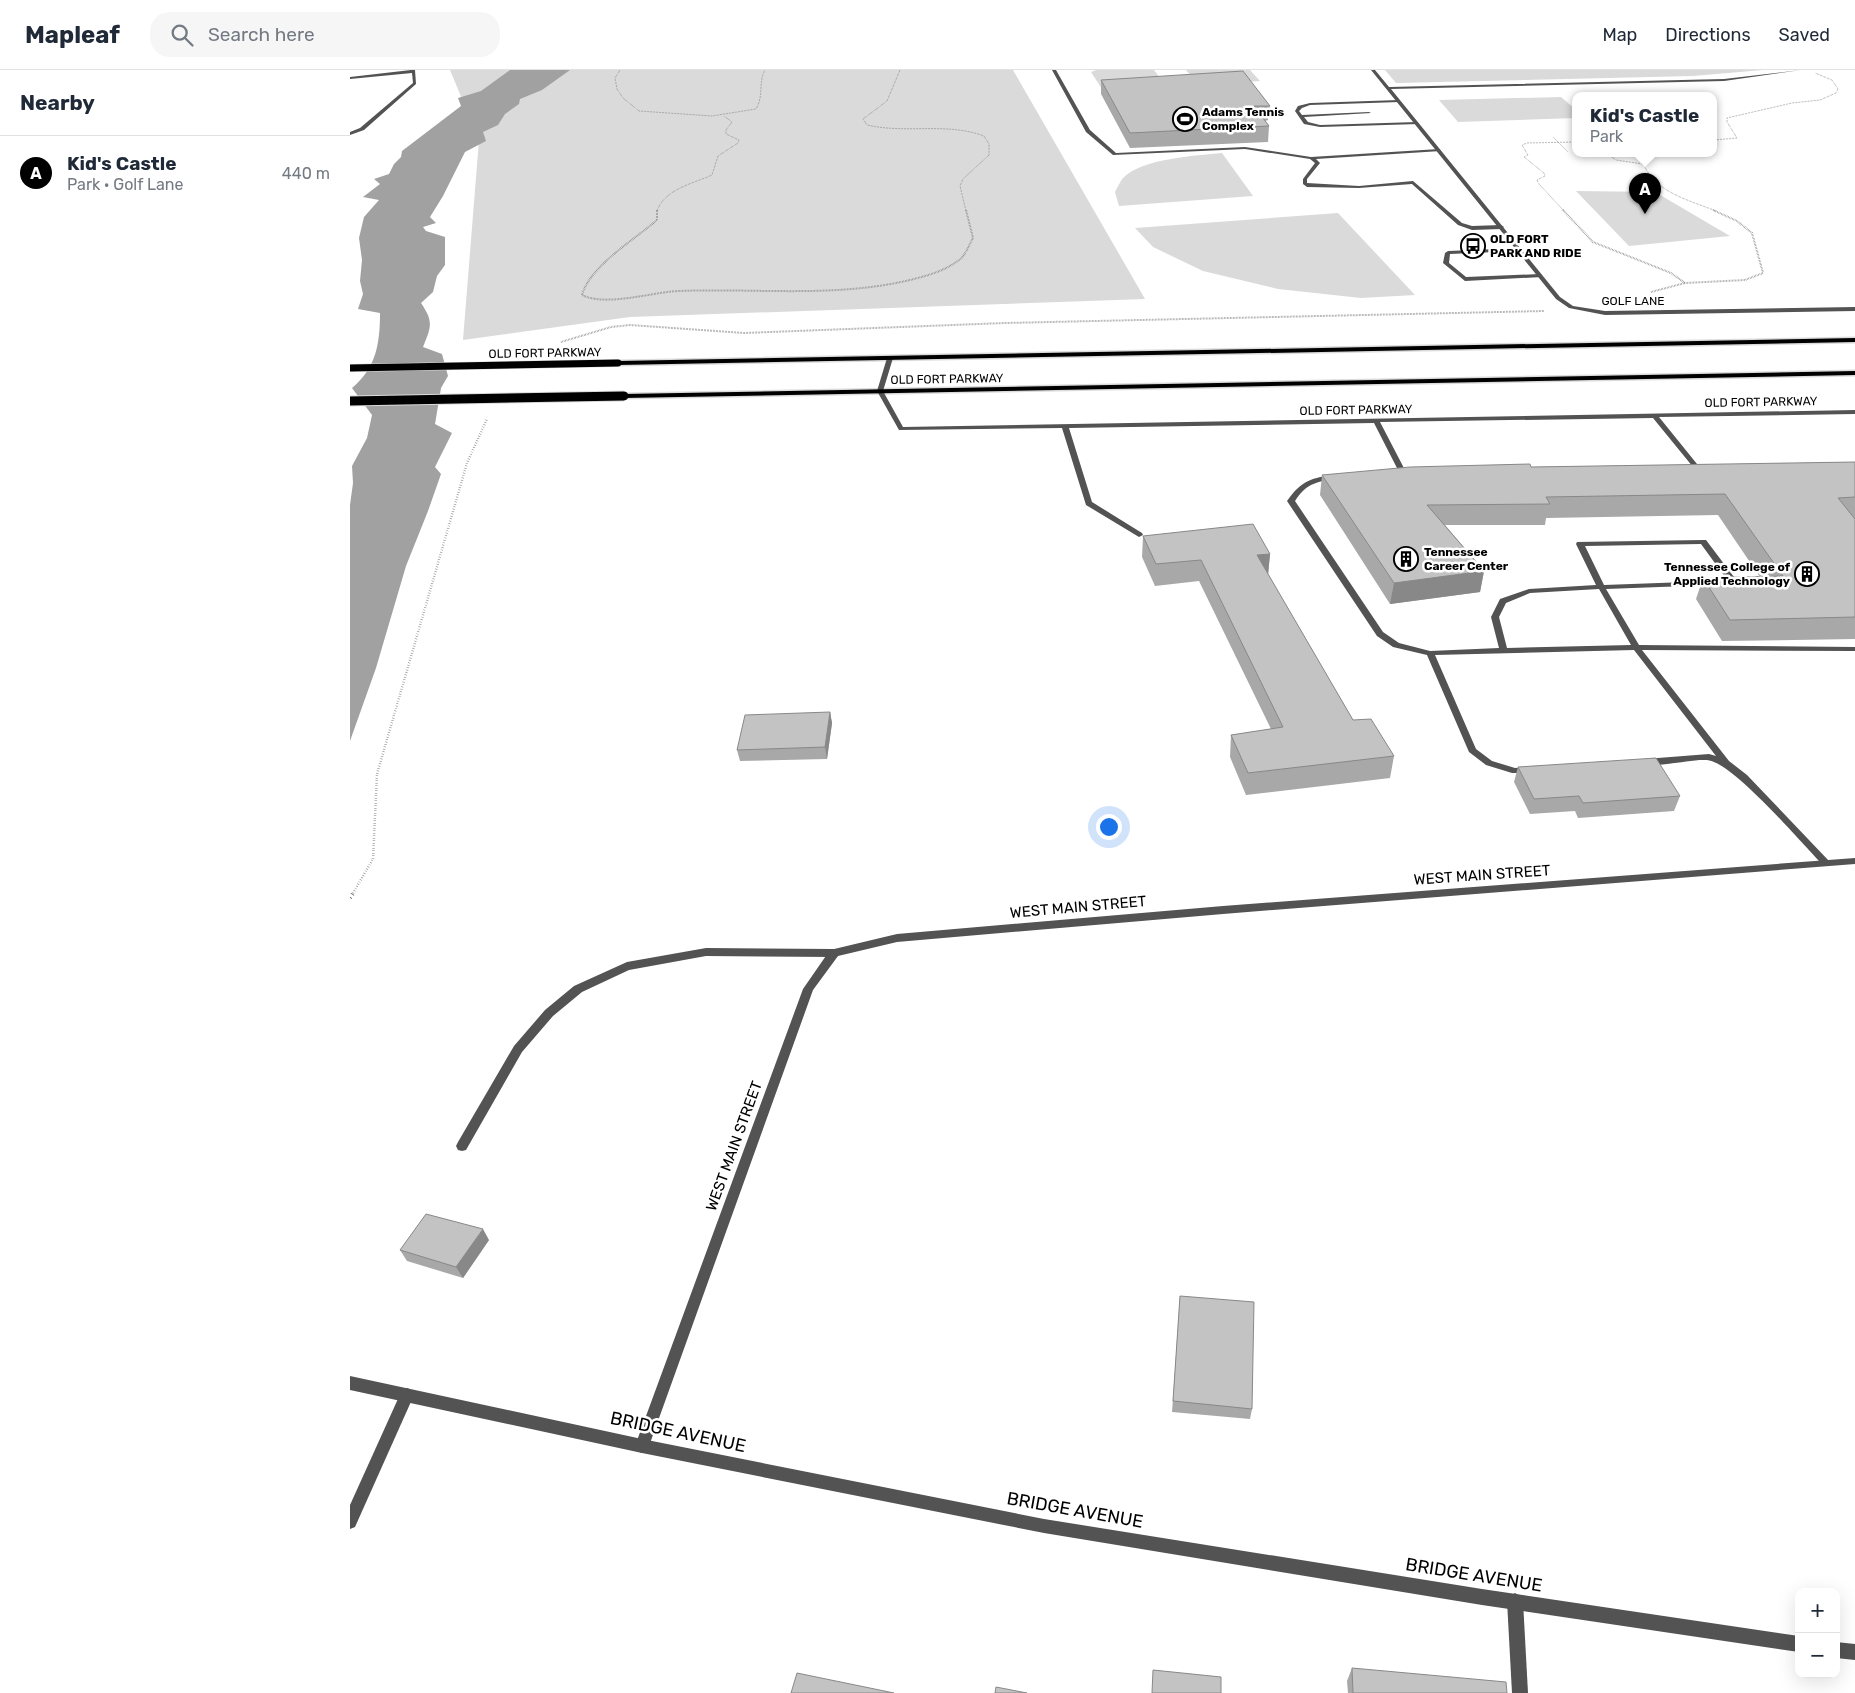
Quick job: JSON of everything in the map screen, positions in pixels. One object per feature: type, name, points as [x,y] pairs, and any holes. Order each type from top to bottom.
[{"type":"main road","name":"OLD FORT PARKWAY","points":[[350,368],[1855,340]]},
{"type":"main road","name":"OLD FORT PARKWAY","points":[[350,401],[1855,373]]},
{"type":"street","points":[[1054,70],[1088,131],[1115,154],[1245,148],[1311,158],[1439,150]]},
{"type":"street","name":"GOLF LANE","points":[[1373,70],[1558,298],[1571,307],[1605,313],[1855,309]]},
{"type":"street","points":[[1389,88],[1715,80],[1799,70]]},
{"type":"street","points":[[350,78],[414,71],[415,83],[362,129],[350,134]]},
{"type":"street","points":[[1399,101],[1310,104],[1300,107],[1297,111],[1306,123],[1320,126],[1417,123]]},
{"type":"street","points":[[1361,102],[1369,113],[1383,124]]},
{"type":"street","points":[[1301,116],[1369,113]]},
{"type":"street","points":[[1311,158],[1318,163],[1304,179],[1305,184],[1309,186],[1358,187],[1413,182],[1460,224],[1472,228],[1501,227]]},
{"type":"street","points":[[1519,249],[1448,253],[1446,263],[1465,280],[1540,276]]},
{"type":"street","name":"OLD FORT PARKWAY","points":[[890,358],[880,391],[900,429],[1855,412]]},
{"type":"street","points":[[1654,415],[1695,466]]},
{"type":"street","points":[[1376,421],[1404,472]]},
{"type":"street","points":[[1065,426],[1089,503],[1139,535]]},
{"type":"street","points":[[1685,466],[1714,465]]},
{"type":"street","points":[[1384,473],[1413,472]]},
{"type":"street","points":[[1345,476],[1310,481],[1298,490],[1291,501],[1380,634],[1396,645],[1430,652],[1636,647],[1855,649]]},
{"type":"street","points":[[1504,650],[1495,617],[1503,601],[1529,591],[1600,585],[1734,583],[1703,542],[1580,544],[1600,585],[1636,647],[1726,763],[1744,777],[1826,863]]},
{"type":"street","points":[[1430,652],[1472,750],[1489,763],[1514,771],[1544,769]]},
{"type":"street","points":[[1631,763],[1709,757],[1726,763]]},
{"type":"street","name":"WEST MAIN STREET","points":[[642,1446],[808,989],[834,952],[897,938],[1223,910],[1855,861]]},
{"type":"street","points":[[462,1146],[518,1049],[549,1013],[578,989],[627,966],[706,952],[834,952]]},
{"type":"street","name":"BRIDGE AVENUE","points":[[350,1383],[642,1446],[1044,1526],[1795,1643]]},
{"type":"street","points":[[350,1522],[407,1395]]},
{"type":"street","points":[[1515,1601],[1520,1693]]},
{"type":"street","points":[[1840,1650],[1855,1652]]},
{"type":"path","points":[[620,70],[615,78],[619,94],[627,103],[639,111],[702,118],[724,116],[756,109],[763,95],[762,75],[765,70]]},
{"type":"path","points":[[724,116],[732,122],[726,130],[726,134],[739,140],[738,143],[718,156],[712,175],[672,193],[659,204],[656,208],[657,220],[592,276],[583,288],[582,295],[598,300],[676,292],[795,292],[876,287],[926,277],[960,259],[972,247],[973,238],[960,186],[964,179],[988,155],[989,144],[984,136],[971,132],[886,130],[867,125],[863,119],[887,101],[900,70]]},
{"type":"path","points":[[1717,140],[1737,138],[1727,122],[1727,118],[1792,103],[1820,100],[1836,93],[1838,89],[1836,83],[1830,78],[1809,72]]},
{"type":"path","points":[[1553,137],[1568,152]]},
{"type":"path","points":[[1572,142],[1528,143],[1522,145],[1528,155],[1524,157],[1534,167],[1540,168],[1544,172],[1545,176],[1537,180],[1541,186],[1593,242],[1602,248],[1671,273],[1686,283]]},
{"type":"path","points":[[1612,157],[1616,160],[1643,164]]},
{"type":"shaded area","points":[[450,70],[1013,70],[1145,299],[630,317],[463,340],[479,140]]},
{"type":"shaded area","points":[[510,70],[570,70],[542,90],[520,99],[519,104],[505,114],[498,125],[483,132],[486,141],[465,152],[430,217],[436,223],[423,227],[426,231],[445,237],[445,265],[437,276],[433,292],[421,303],[428,315],[430,325],[423,347],[442,354],[448,376],[441,388],[435,424],[452,433],[435,467],[441,474],[406,566],[376,668],[350,741],[350,505],[353,483],[352,466],[367,438],[372,415],[352,388],[366,372],[375,355],[380,324],[380,313],[358,309],[363,294],[360,281],[362,260],[359,238],[364,217],[379,200],[363,197],[380,184],[374,179],[389,174],[394,164],[401,157],[402,151],[461,106],[458,98],[481,91]]},
{"type":"shaded area","points":[[1096,70],[1154,70],[1166,86],[1102,89],[1091,72]]},
{"type":"shaded area","points":[[1186,70],[1250,70],[1260,81],[1204,85],[1198,84]]},
{"type":"shaded area","points":[[1385,70],[1763,70],[1693,76],[1396,83]]},
{"type":"shaded area","points":[[1561,97],[1572,107],[1572,118],[1458,122],[1439,100]]},
{"type":"shaded area","points":[[1222,153],[1253,196],[1119,206],[1115,192],[1123,178],[1132,171],[1170,159]]},
{"type":"shaded area","points":[[1576,191],[1655,192],[1730,236],[1629,246]]},
{"type":"shaded area","points":[[1338,213],[1415,295],[1361,298],[1278,289],[1203,271],[1153,247],[1135,228]]},
{"type":"building","points":[[1243,71],[1270,106],[1254,106],[1269,126],[1130,133],[1101,80]]},
{"type":"building","points":[[1855,462],[1855,497],[1838,498],[1855,519],[1855,617],[1730,620],[1703,578],[1783,576],[1725,494],[1546,497],[1550,504],[1427,505],[1484,571],[1394,583],[1322,475],[1410,467],[1530,464],[1531,467]]},
{"type":"building","points":[[1253,524],[1270,554],[1257,555],[1353,720],[1371,719],[1394,756],[1248,773],[1231,735],[1283,727],[1201,560],[1156,564],[1143,536]]},
{"type":"building","points":[[830,712],[825,747],[737,750],[745,715]]},
{"type":"building","points":[[1656,758],[1680,796],[1583,803],[1579,796],[1534,799],[1518,767]]},
{"type":"building","points":[[426,1214],[483,1229],[456,1267],[400,1250]]},
{"type":"building","points":[[1180,1296],[1254,1302],[1252,1409],[1173,1401]]},
{"type":"building","points":[[1352,1668],[1506,1682],[1507,1693],[1353,1693]]},
{"type":"building","points":[[1153,1670],[1221,1677],[1221,1693],[1152,1693]]},
{"type":"building","points":[[797,1673],[894,1693],[791,1693]]},
{"type":"building","points":[[996,1687],[1027,1693],[995,1693]]},
{"type":"place","name":"Adams Tennis Complex","points":[[1185,119]]},
{"type":"place","name":"Kid's Castle","points":[[1645,214]]},
{"type":"place","name":"OLD FORT PARK AND RIDE","points":[[1473,246]]},
{"type":"place","name":"Tennessee Career Center","points":[[1406,559]]},
{"type":"place","name":"Tennessee College of Applied Technology","points":[[1807,574]]}]
